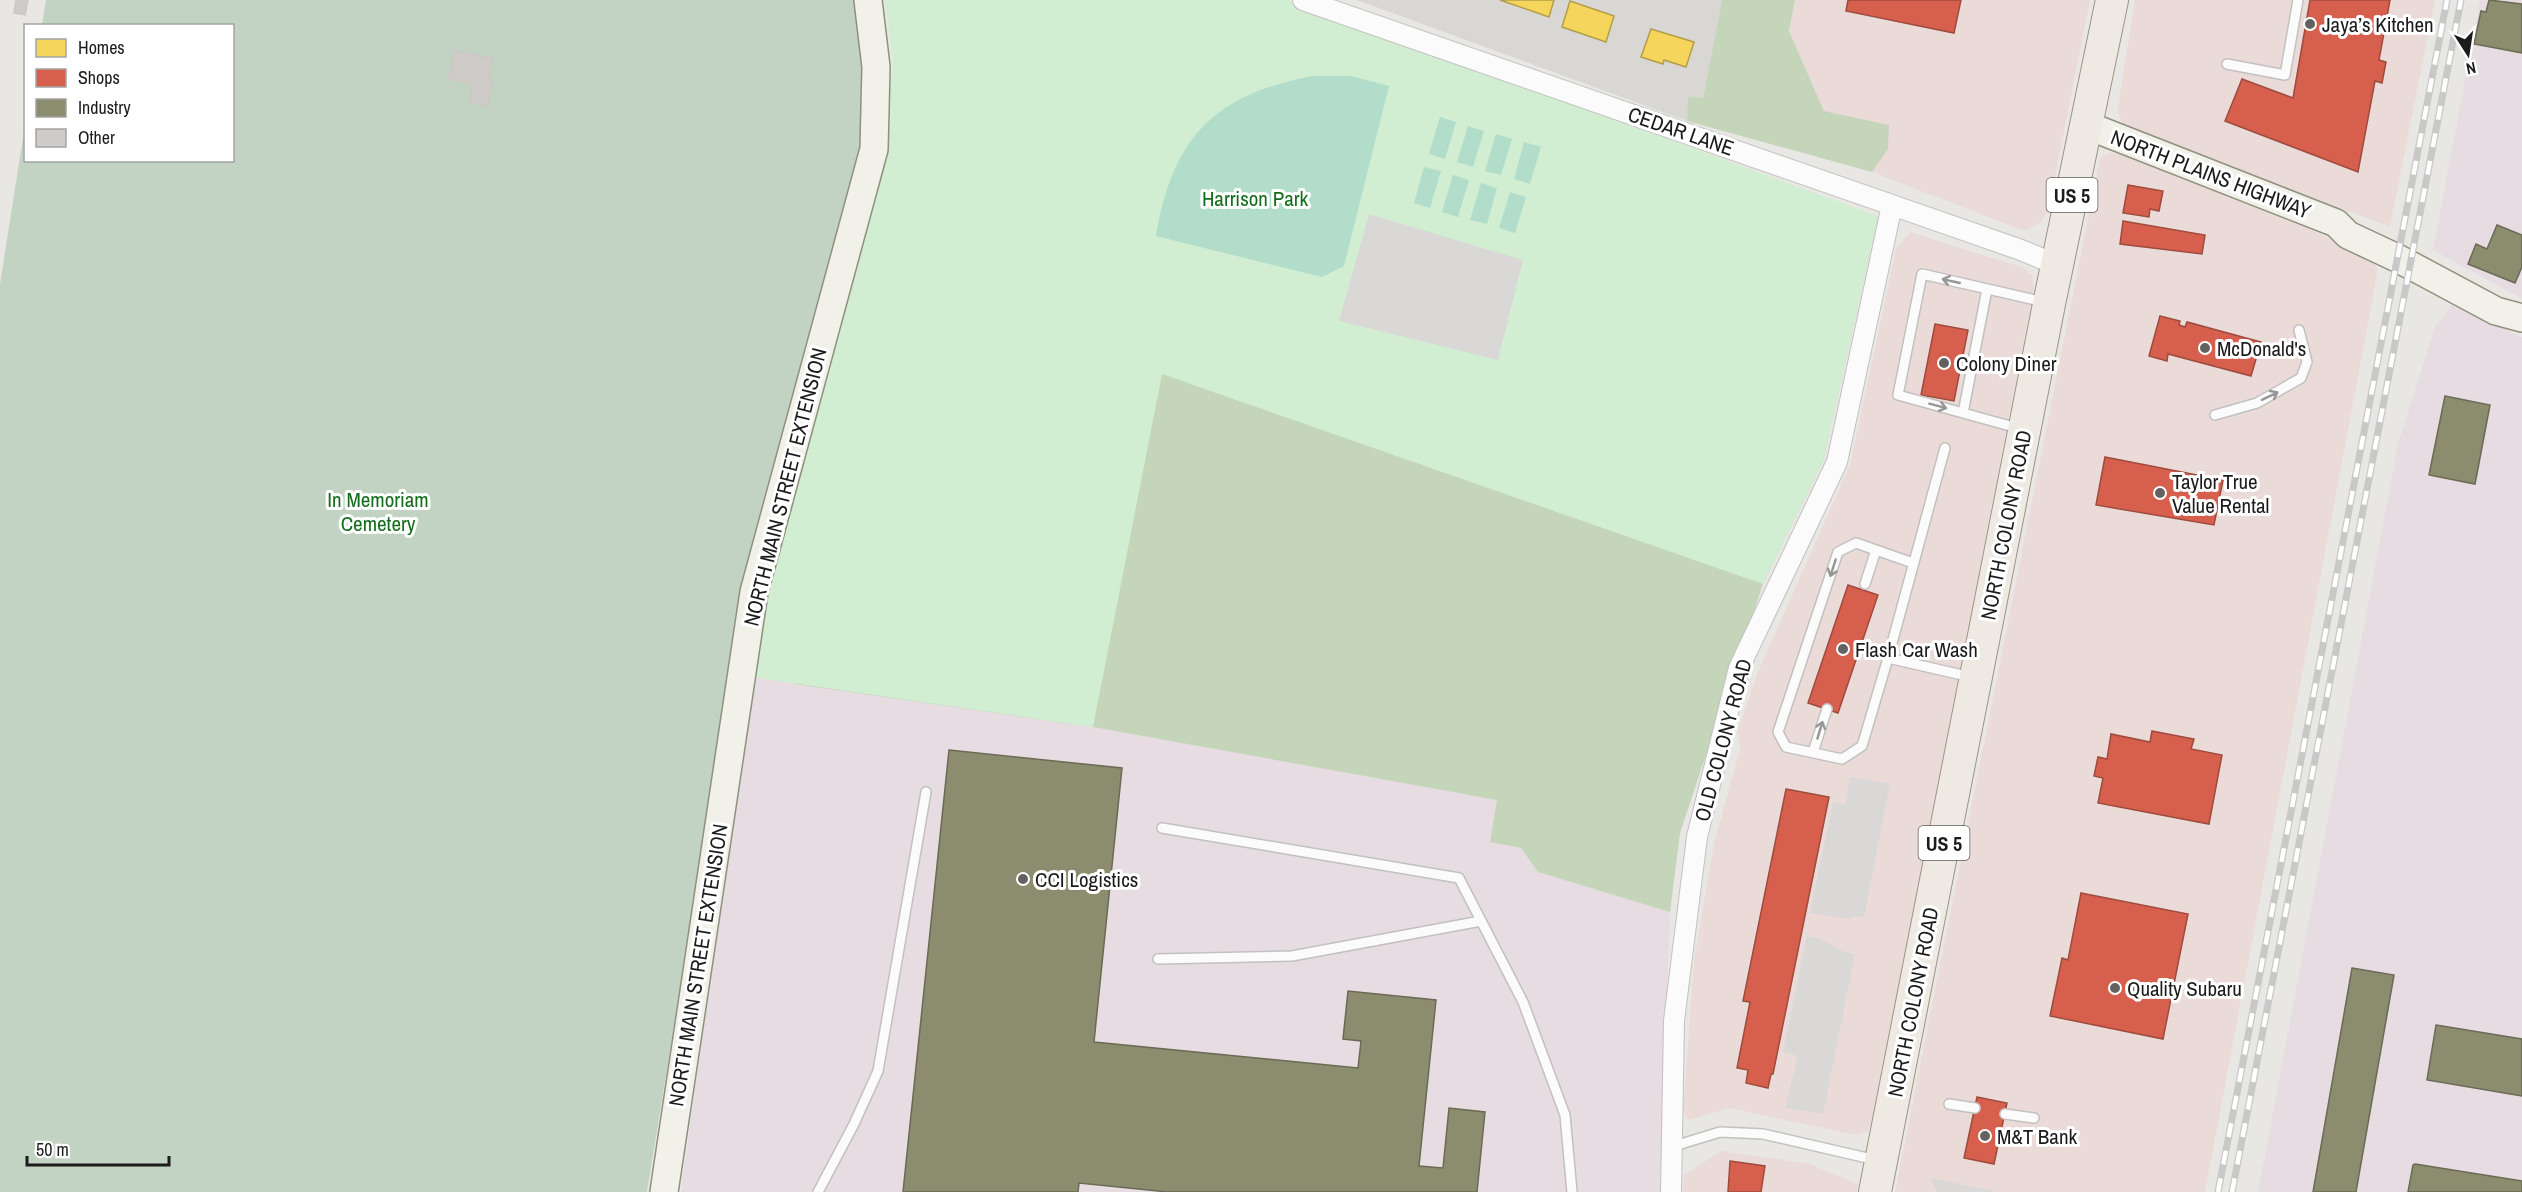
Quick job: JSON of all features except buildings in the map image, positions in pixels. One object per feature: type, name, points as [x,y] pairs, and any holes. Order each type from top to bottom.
[{"type":"main road","name":"NORTH COLONY ROAD","points":[[1875,1192],[2049,304],[2112,0]]},
{"type":"street","name":"NORTH MAIN STREET EXTENSION","points":[[664,1192],[754,592],[874,149],[876,67],[868,0]]},
{"type":"street","name":"CEDAR LANE","points":[[1303,0],[1892,205],[2057,265]]},
{"type":"street","name":"NORTH PLAINS HIGHWAY","points":[[2086,125],[2336,223],[2348,235],[2386,252],[2496,311],[2518,316]]},
{"type":"street","name":"OLD COLONY ROAD","points":[[1671,1192],[1674,1021],[1697,837],[1739,668],[1837,462],[1892,205]]},
{"type":"lane","points":[[2227,64],[2285,75],[2298,0]]},
{"type":"lane","points":[[2026,430],[1898,395],[1922,274],[2049,304]]},
{"type":"lane","points":[[1963,413],[1987,289]]},
{"type":"lane","points":[[2215,415],[2257,403],[2301,378],[2307,362],[2299,330]]},
{"type":"lane","points":[[1914,563],[1856,543],[1838,552],[1778,732],[1786,747],[1842,759],[1862,747],[1888,658],[1914,563],[1945,448]]},
{"type":"lane","points":[[1866,584],[1876,550]]},
{"type":"lane","points":[[1888,658],[1976,678]]},
{"type":"lane","points":[[1813,752],[1827,709]]},
{"type":"lane","points":[[818,1192],[854,1124],[878,1071],[926,792]]},
{"type":"lane","points":[[1162,828],[1459,878],[1523,1002],[1565,1115],[1572,1192]]},
{"type":"lane","points":[[1158,959],[1292,956],[1481,921]]},
{"type":"lane","points":[[1949,1104],[1975,1108]]},
{"type":"lane","points":[[2005,1114],[2034,1118]]},
{"type":"lane","points":[[1671,1147],[1720,1132],[1763,1134],[1882,1161]]},
{"type":"shaded area","points":[[1357,0],[1722,0],[1703,98],[1689,97],[1687,121]]},
{"type":"shaded area","points":[[1795,0],[2090,0],[2048,212],[2040,223],[2027,230],[2019,229],[1872,172],[1888,149],[1889,125],[1824,111],[1789,31]]},
{"type":"shaded area","points":[[2135,0],[2435,0],[2390,227],[2125,126],[2117,113]]},
{"type":"shaded area","points":[[2480,0],[2522,0],[2522,299],[2433,250]]},
{"type":"shaded area","points":[[2110,153],[2158,159],[2370,257],[2378,270],[2205,1192],[1895,1192],[2100,158]]},
{"type":"shaded area","points":[[1369,214],[1523,260],[1498,360],[1339,321]]},
{"type":"shaded area","points":[[1910,232],[2024,268],[2032,275],[2034,287],[1875,1112],[1868,1131],[1855,1135],[1729,1108],[1689,1120],[1683,1112],[1694,961],[1714,843],[1740,749],[1738,730],[1757,674],[1850,465],[1896,249]]},
{"type":"shaded area","points":[[2452,305],[2522,337],[2522,1192],[2258,1192],[2398,444],[2435,327]]},
{"type":"shaded area","points":[[752,677],[1093,727],[1498,800],[1490,842],[1521,848],[1538,872],[1670,912],[1660,1192],[681,1192]]},
{"type":"shaded area","points":[[1850,777],[1890,784],[1864,917],[1853,916],[1851,919],[1810,913],[1833,802],[1846,804]]},
{"type":"shaded area","points":[[1807,936],[1819,938],[1844,952],[1855,954],[1823,1114],[1785,1108],[1797,1061],[1795,1055],[1783,1052]]},
{"type":"shaded area","points":[[1721,1151],[1810,1164],[1858,1184],[1857,1192],[1683,1192],[1684,1175]]},
{"type":"shaded area","points":[[1930,1178],[1997,1192],[1938,1192]]},
{"type":"green space","name":"In Memoriam Cemetery","points":[[46,0],[857,0],[869,119],[742,608],[647,1192],[0,1192],[0,284],[24,131],[24,162],[234,162],[234,24],[42,24]]},
{"type":"green space","name":"Harrison Park","points":[[885,0],[1288,0],[1878,216],[1823,461],[1763,584],[1162,374],[1093,727],[752,677],[780,538],[884,145],[893,62]]},
{"type":"green space","points":[[1722,0],[1795,0],[1789,31],[1824,111],[1889,125],[1888,149],[1872,172],[1687,121],[1688,97],[1703,98]]},
{"type":"green space","points":[[1312,76],[1351,76],[1389,86],[1344,266],[1322,277],[1156,236],[1174,172],[1187,147],[1204,126],[1224,109],[1249,95],[1278,84]]},
{"type":"green space","points":[[1440,117],[1456,122],[1445,159],[1429,154]]},
{"type":"green space","points":[[1468,126],[1484,131],[1473,167],[1457,162]]},
{"type":"green space","points":[[1496,134],[1512,139],[1501,175],[1485,171]]},
{"type":"green space","points":[[1524,142],[1541,147],[1530,184],[1514,179]]},
{"type":"green space","points":[[1424,167],[1441,171],[1430,208],[1414,203]]},
{"type":"green space","points":[[1453,175],[1469,180],[1458,217],[1442,212]]},
{"type":"green space","points":[[1481,183],[1497,188],[1487,224],[1470,220]]},
{"type":"green space","points":[[1510,192],[1526,197],[1515,233],[1499,228]]},
{"type":"green space","points":[[1878,216],[1823,461],[1763,584],[1680,833],[1670,912],[1538,872],[1521,848],[1490,842],[1497,800],[1093,727],[795,684],[1024,286]]},
{"type":"railway","points":[[2218,1192],[2447,0]]},
{"type":"railway","points":[[2232,1192],[2461,0]]},
{"type":"place","name":"Jaya’s Kitchen","points":[[2310,24]]},
{"type":"place","name":"McDonald's","points":[[2205,348]]},
{"type":"place","name":"Colony Diner","points":[[1944,363]]},
{"type":"place","name":"Taylor True Value Rental","points":[[2160,493]]},
{"type":"place","name":"Flash Car Wash","points":[[1843,649]]},
{"type":"place","name":"CCI Logistics","points":[[1023,879]]},
{"type":"place","name":"Quality Subaru","points":[[2115,988]]},
{"type":"place","name":"M&T Bank","points":[[1985,1136]]}]
